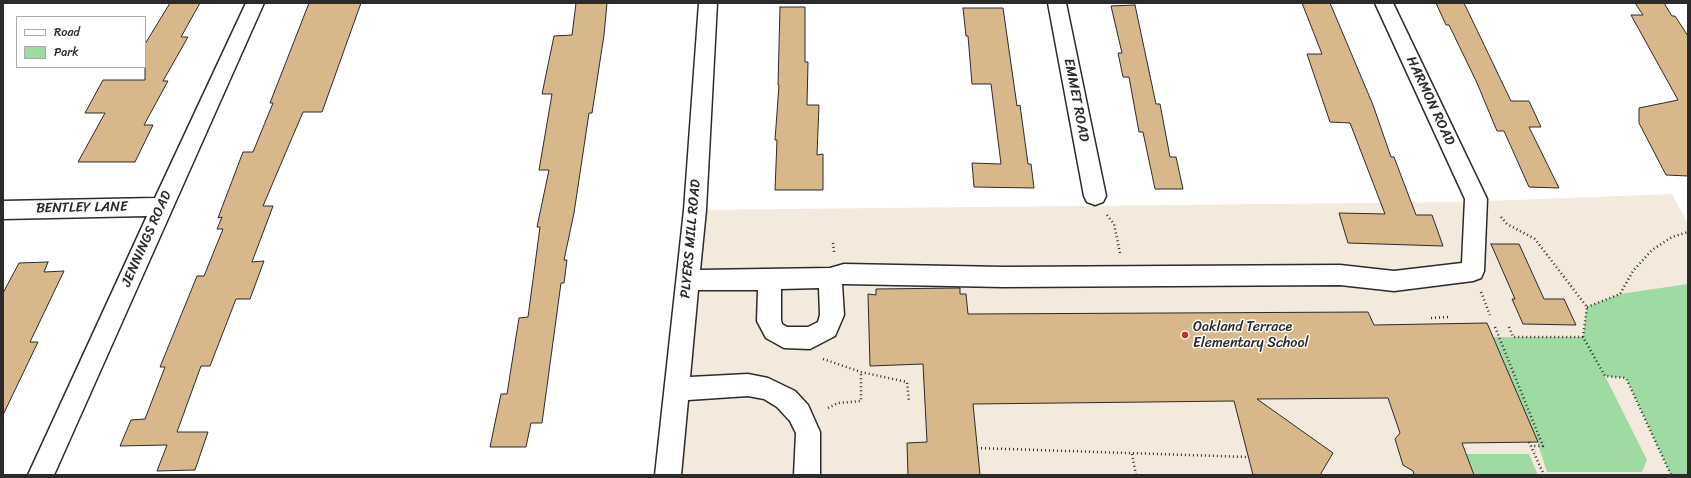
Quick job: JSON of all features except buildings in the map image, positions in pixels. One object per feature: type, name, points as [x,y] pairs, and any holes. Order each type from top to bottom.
[{"type":"street","name":"JENNINGS ROAD","points":[[41,475],[255,3]]},
{"type":"street","name":"PLYERS MILL ROAD","points":[[668,475],[694,210],[708,3]]},
{"type":"street","name":"EMMET ROAD","points":[[1057,3],[1094,196]]},
{"type":"street","name":"HARMON ROAD","points":[[1384,3],[1476,198]]},
{"type":"street","points":[[687,281],[720,279],[770,280],[830,278],[844,274],[1004,277],[1340,275],[1394,281],[1473,271],[1476,198]]},
{"type":"street","name":"BENTLEY LANE","points":[[3,210],[162,207]]},
{"type":"street","points":[[770,280],[769,321],[774,331],[784,337],[810,338],[827,329],[832,315],[830,278]]},
{"type":"street","points":[[676,389],[748,385],[768,390],[786,399],[799,413],[808,432],[807,475]]},
{"type":"path","points":[[1476,198],[1491,205],[1507,224],[1535,239],[1587,307],[1583,337],[1605,376],[1626,378],[1671,475]]},
{"type":"path","points":[[1114,224],[1120,250]]},
{"type":"path","points":[[1587,307],[1620,294],[1633,271],[1652,250],[1672,237],[1688,232]]},
{"type":"path","points":[[1431,318],[1448,317]]},
{"type":"path","points":[[1495,327],[1543,446],[1531,446]]},
{"type":"path","points":[[1510,327],[1513,337],[1583,337]]},
{"type":"path","points":[[820,358],[861,372],[907,382],[909,402]]},
{"type":"path","points":[[828,408],[838,403],[861,402],[861,372]]},
{"type":"path","points":[[1529,442],[1544,475]]},
{"type":"path","points":[[977,448],[1248,458]]},
{"type":"path","points":[[1132,454],[1136,475]]},
{"type":"shaded area","name":"Oakland Terrace Elementary School","points":[[1672,194],[1688,224],[1688,475],[668,475],[695,210],[1460,202]]},
{"type":"green space","points":[[1688,284],[1688,475],[1671,475],[1626,378],[1605,376],[1647,460],[1642,472],[1547,472],[1537,441],[1493,337],[1583,337],[1587,307],[1620,294]]},
{"type":"green space","points":[[1466,454],[1529,454],[1538,475],[1474,475]]},
{"type":"place","name":"Oakland Terrace Elementary School","points":[[1185,335]]}]
